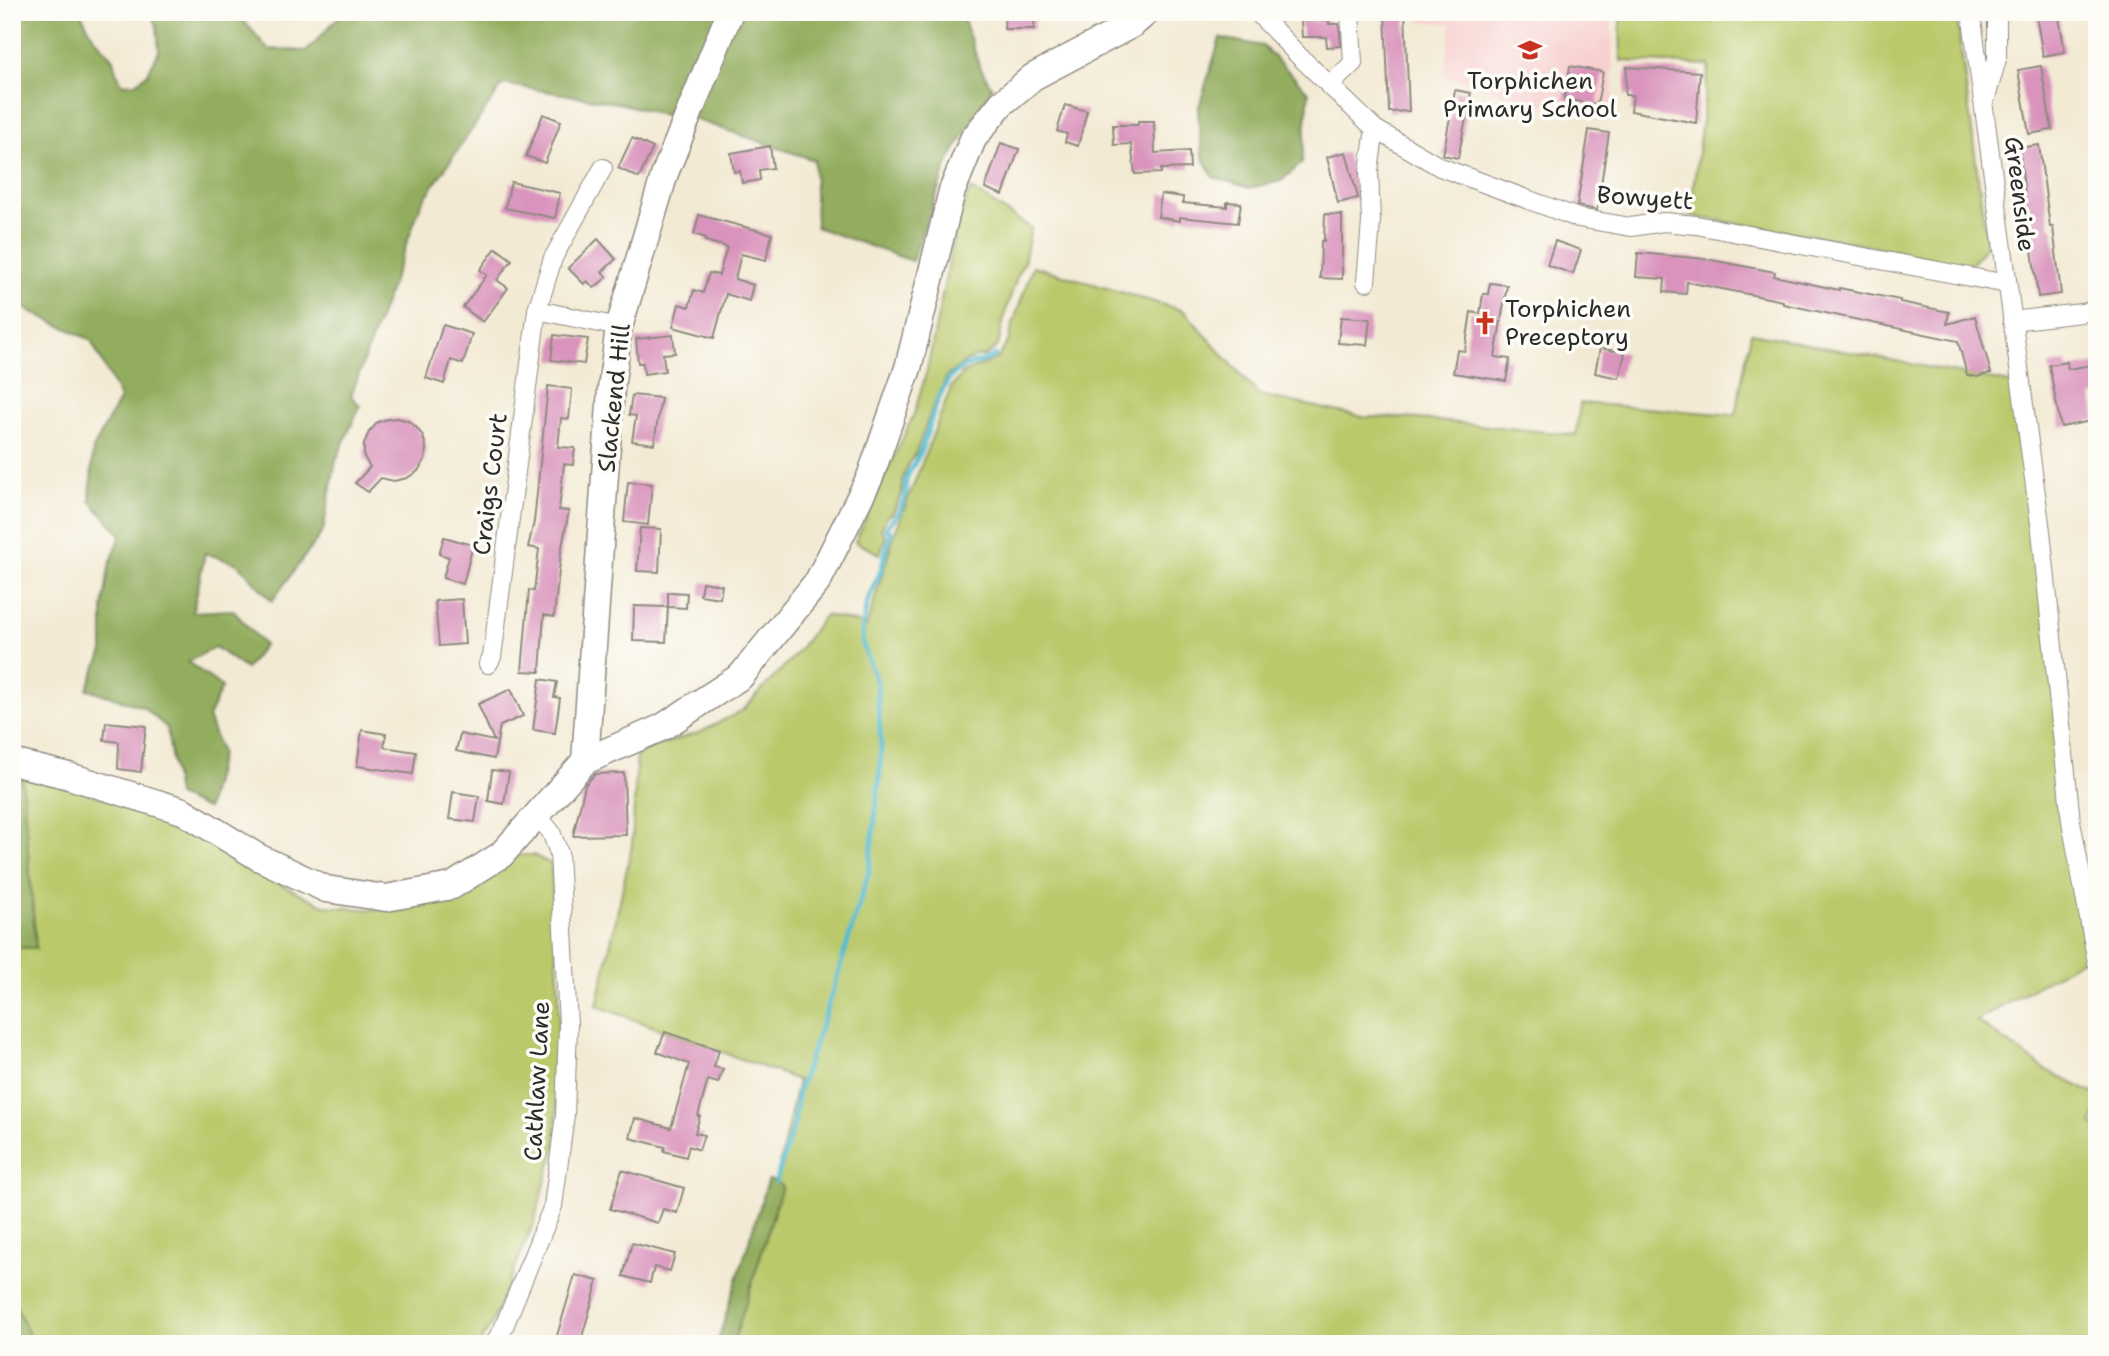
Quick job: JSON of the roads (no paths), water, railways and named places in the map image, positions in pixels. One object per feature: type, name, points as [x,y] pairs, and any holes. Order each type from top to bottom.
[{"type":"main road","name":"Slackend Hill","points":[[585,761],[611,389],[619,327],[665,173],[730,12]]},
{"type":"main road","points":[[12,762],[69,776],[183,811],[258,857],[326,889],[386,898],[452,886],[501,855],[585,761],[663,726],[741,676],[818,581],[870,477],[908,368],[952,191],[973,139],[1001,104],[1033,77],[1133,24],[1147,12]]},
{"type":"street","name":"Bowyett","points":[[1257,12],[1375,129],[1440,167],[1578,218],[1631,227],[1664,222],[1696,225],[2007,285]]},
{"type":"street","points":[[1329,86],[1353,63],[1350,12]]},
{"type":"street","name":"Greenside","points":[[1971,12],[2041,530],[2071,821],[2097,962]]},
{"type":"street","points":[[1984,105],[1997,59],[1997,12]]},
{"type":"street","points":[[1366,282],[1371,222],[1370,171],[1375,129]]},
{"type":"street","name":"Craigs Court","points":[[488,664],[492,657],[537,310],[553,258],[603,168]]},
{"type":"street","points":[[537,310],[619,327]]},
{"type":"street","points":[[2012,321],[2097,310]]},
{"type":"street","name":"Cathlaw Lane","points":[[494,1344],[503,1329],[553,1206],[565,1115],[568,1025],[559,853],[551,832],[537,815]]},
{"type":"waterway","points":[[776,1181],[794,1124],[798,1092],[831,997],[869,871],[881,747],[877,684],[863,645],[862,631],[867,602],[881,570],[891,532],[886,529],[902,505],[906,495],[907,477],[918,457],[943,389],[960,369],[995,355]]},
{"type":"place","name":"Torphichen Primary School","points":[[1530,50]]},
{"type":"place","name":"Torphichen Preceptory","points":[[1485,323]]}]
